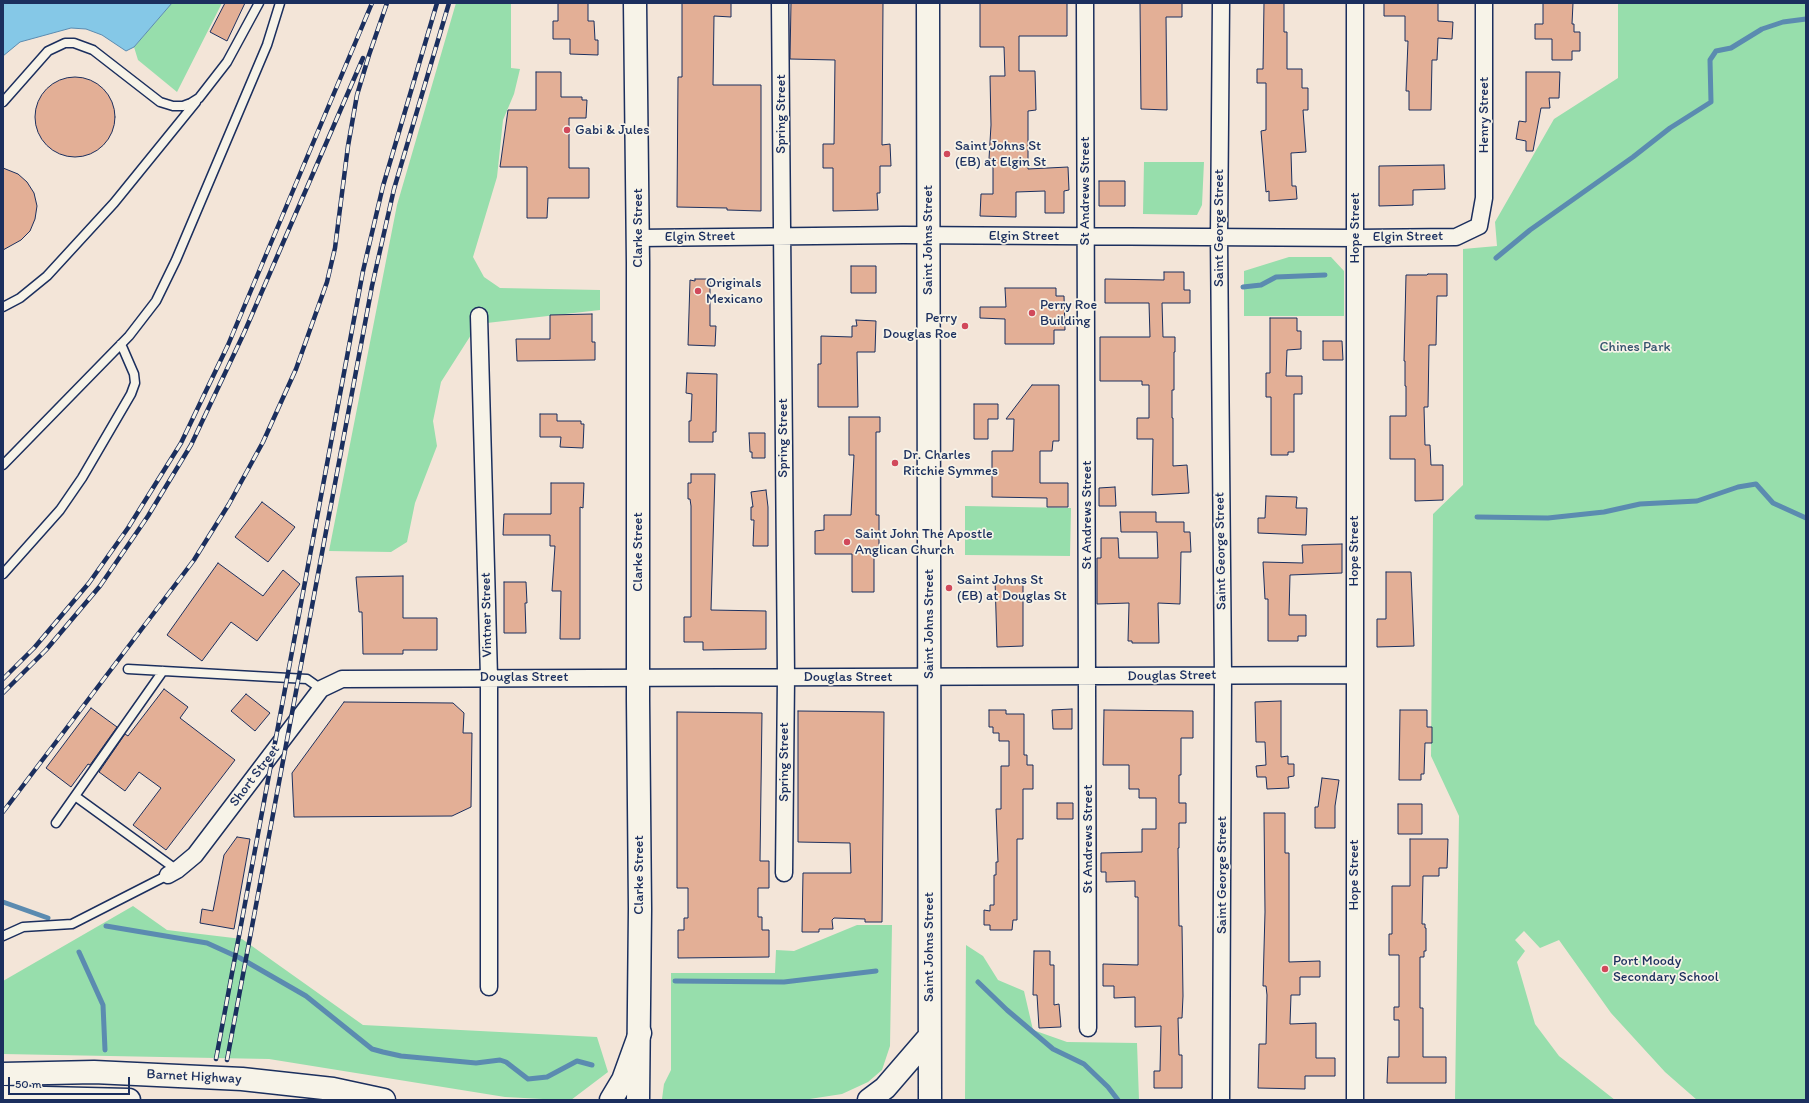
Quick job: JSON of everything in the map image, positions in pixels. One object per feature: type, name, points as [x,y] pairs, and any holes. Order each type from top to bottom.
[{"type":"main road","name":"Clarke Street","points":[[635,3],[638,238],[640,1033],[638,1100]]},
{"type":"main road","name":"Saint Johns Street","points":[[928,3],[930,1100]]},
{"type":"main road","points":[[611,1100],[623,1080],[640,1033]]},
{"type":"main road","points":[[869,1100],[885,1088],[929,1036]]},
{"type":"main road","name":"Barnet Highway","points":[[3,1074],[94,1072],[242,1078],[333,1089],[384,1100]]},
{"type":"main road","points":[[3,1097],[128,1100]]},
{"type":"street","name":"Spring Street","points":[[780,3],[786,677],[784,873]]},
{"type":"street","name":"St Andrews Street","points":[[1085,3],[1088,1028]]},
{"type":"street","name":"Saint George Street","points":[[1221,3],[1219,237],[1223,676],[1221,1100]]},
{"type":"street","name":"Hope Street","points":[[1355,3],[1355,1100]]},
{"type":"street","name":"Henry Street","points":[[1479,226],[1484,198],[1484,3]]},
{"type":"street","name":"Elgin Street","points":[[638,238],[782,236],[1456,237],[1479,226]]},
{"type":"street","name":"Vintner Street","points":[[479,316],[488,677],[488,987]]},
{"type":"street","name":"Douglas Street","points":[[342,679],[488,677],[638,678],[929,676],[1087,678],[1354,676]]},
{"type":"street","name":"Short Street","points":[[173,873],[195,855],[321,689],[342,679]]},
{"type":"lane","points":[[3,307],[20,298],[47,276],[114,203],[227,62],[258,3]]},
{"type":"lane","points":[[3,465],[137,327],[156,301],[166,284],[267,45],[280,3]]},
{"type":"lane","points":[[3,102],[48,51],[56,46],[74,43],[92,50],[160,102],[183,106],[199,98]]},
{"type":"lane","points":[[3,574],[60,510],[82,478],[131,394],[135,383],[134,374],[121,344]]},
{"type":"lane","points":[[128,669],[306,679],[321,689]]},
{"type":"lane","points":[[56,823],[163,671]]},
{"type":"lane","points":[[3,936],[23,927],[72,924],[173,873],[75,796]]},
{"type":"green space","points":[[172,3],[222,3],[177,92],[138,60],[134,47]]},
{"type":"green space","points":[[456,3],[511,3],[511,68],[520,69],[514,94],[503,120],[497,177],[473,257],[484,277],[500,288],[600,290],[600,310],[478,324],[441,382],[433,421],[437,446],[415,503],[407,542],[391,552],[329,551],[397,205]]},
{"type":"green space","name":"Chines Park","points":[[1618,3],[1806,3],[1806,1100],[1697,1100],[1665,1072],[1611,1013],[1559,940],[1540,948],[1524,931],[1515,940],[1525,951],[1517,962],[1535,1024],[1559,1056],[1615,1100],[1455,1100],[1459,816],[1431,756],[1433,514],[1463,485],[1463,249],[1497,246],[1495,222],[1554,119],[1618,78]]},
{"type":"green space","points":[[1144,162],[1204,162],[1202,205],[1197,215],[1143,214]]},
{"type":"green space","points":[[1289,257],[1331,257],[1344,271],[1344,316],[1244,316],[1244,271]]},
{"type":"green space","points":[[965,506],[1071,508],[1070,556],[965,555]]},
{"type":"green space","points":[[133,906],[167,930],[242,939],[363,1025],[597,1037],[608,1072],[571,1100],[562,1100],[505,1097],[269,1059],[3,1054],[3,981]]},
{"type":"green space","points":[[857,925],[892,925],[890,1046],[882,1070],[868,1082],[842,1094],[803,1100],[662,1099],[664,1084],[671,1070],[671,973],[775,973],[776,950],[794,951]]},
{"type":"green space","points":[[966,945],[983,956],[998,980],[1024,991],[1033,1030],[1067,1042],[1137,1043],[1139,1100],[965,1100]]},
{"type":"water","points":[[3,3],[172,3],[134,47],[126,51],[102,35],[86,29],[71,28],[20,42],[3,56]]},
{"type":"building","points":[[225,3],[245,3],[227,41],[210,32]]},
{"type":"building","points":[[558,3],[588,3],[588,21],[594,21],[595,40],[598,40],[598,55],[570,54],[570,39],[553,39],[553,21],[558,21]]},
{"type":"building","points":[[682,3],[731,3],[731,17],[714,16],[713,85],[761,85],[761,211],[727,210],[727,208],[677,207],[678,77],[682,77]]},
{"type":"building","points":[[791,3],[883,3],[882,145],[890,144],[891,166],[880,166],[880,193],[877,193],[878,210],[833,211],[833,168],[823,168],[823,144],[834,144],[835,60],[790,59]]},
{"type":"building","points":[[980,3],[1067,3],[1067,36],[1019,36],[1019,71],[1035,71],[1036,110],[1028,111],[1028,169],[1068,167],[1069,190],[1064,191],[1064,213],[1045,213],[1045,191],[1016,192],[1016,217],[980,216],[981,194],[993,194],[993,159],[989,159],[991,125],[990,76],[1005,76],[1004,47],[980,47]]},
{"type":"building","points":[[1140,3],[1182,3],[1182,17],[1166,17],[1167,110],[1141,109]]},
{"type":"building","points":[[1264,3],[1284,3],[1284,32],[1287,32],[1287,69],[1302,69],[1302,88],[1308,88],[1308,110],[1303,110],[1306,152],[1291,153],[1292,186],[1296,186],[1297,199],[1269,201],[1269,191],[1266,192],[1261,131],[1266,130],[1266,83],[1257,83],[1257,69],[1263,69]]},
{"type":"building","points":[[1384,3],[1438,3],[1438,21],[1453,22],[1452,39],[1438,38],[1437,60],[1432,60],[1431,110],[1409,110],[1409,91],[1406,91],[1408,41],[1405,41],[1405,16],[1384,16]]},
{"type":"building","points":[[1543,3],[1573,3],[1572,24],[1574,24],[1574,32],[1580,32],[1580,51],[1572,51],[1572,60],[1552,60],[1552,39],[1535,39],[1535,24],[1543,24]]},
{"type":"building","points":[[536,72],[561,72],[561,97],[582,97],[582,100],[587,100],[586,118],[569,118],[569,168],[589,168],[589,198],[548,198],[547,218],[527,218],[527,167],[500,167],[508,110],[536,110]]},
{"type":"building","points":[[1526,72],[1560,72],[1559,98],[1549,98],[1550,108],[1541,108],[1533,151],[1526,151],[1526,141],[1516,139],[1519,121],[1526,122]]},
{"type":"building","points":[[75,77],[90,80],[103,89],[112,102],[115,117],[112,132],[103,145],[90,154],[75,157],[60,154],[47,145],[38,132],[35,117],[38,102],[47,89],[60,80]]},
{"type":"building","points":[[1444,165],[1445,189],[1413,190],[1413,205],[1379,206],[1379,166]]},
{"type":"building","points":[[3,168],[18,174],[27,182],[34,193],[37,206],[35,219],[30,231],[21,240],[3,250]]},
{"type":"building","points":[[1099,181],[1125,181],[1125,206],[1099,206]]},
{"type":"building","points":[[851,266],[876,266],[876,293],[851,293]]},
{"type":"building","points":[[1164,272],[1184,272],[1184,290],[1190,290],[1190,303],[1162,303],[1163,337],[1175,337],[1174,390],[1172,390],[1173,466],[1187,465],[1189,493],[1152,495],[1153,439],[1137,439],[1137,418],[1149,418],[1149,385],[1142,385],[1142,381],[1100,381],[1100,337],[1150,337],[1149,303],[1105,303],[1105,279],[1164,280]]},
{"type":"building","points":[[1447,274],[1447,296],[1437,296],[1436,345],[1429,345],[1428,407],[1424,407],[1425,445],[1430,445],[1431,465],[1443,465],[1443,500],[1415,501],[1415,459],[1390,459],[1390,416],[1406,416],[1404,361],[1406,275]]},
{"type":"building","points":[[695,279],[710,279],[710,326],[716,326],[715,346],[688,345],[690,280],[695,281]]},
{"type":"building","name":"Perry Roe Building","points":[[1005,288],[1056,288],[1056,296],[1064,296],[1065,330],[1054,330],[1054,344],[1005,344],[1005,319],[980,318],[980,307],[1006,307]]},
{"type":"building","points":[[592,314],[592,342],[595,342],[595,360],[517,361],[516,339],[550,339],[550,315]]},
{"type":"building","points":[[1270,318],[1297,318],[1297,331],[1301,331],[1301,349],[1287,350],[1286,376],[1302,376],[1302,394],[1294,394],[1294,452],[1288,452],[1288,455],[1271,455],[1271,397],[1266,397],[1266,373],[1270,373]]},
{"type":"building","points":[[856,320],[876,321],[875,352],[857,352],[858,407],[818,407],[818,364],[821,364],[821,336],[852,337],[852,326],[857,326]]},
{"type":"building","points":[[1323,341],[1342,341],[1343,360],[1323,360]]},
{"type":"building","points":[[687,373],[717,374],[716,432],[713,432],[713,442],[689,442],[689,421],[691,421],[692,394],[686,393]]},
{"type":"building","points":[[1032,385],[1059,385],[1059,441],[1053,441],[1052,451],[1040,451],[1040,483],[1068,483],[1068,507],[1047,507],[1047,498],[992,497],[992,451],[1013,451],[1014,419],[1006,419]]},
{"type":"building","points":[[974,404],[998,404],[998,419],[988,419],[988,439],[974,439]]},
{"type":"building","points":[[540,414],[557,414],[557,421],[581,421],[581,424],[584,424],[583,448],[560,447],[561,437],[540,437]]},
{"type":"building","points":[[849,417],[880,417],[880,432],[876,432],[876,515],[879,515],[879,554],[874,554],[874,592],[852,592],[852,554],[815,554],[815,531],[824,530],[824,515],[851,515],[854,455],[849,455]]},
{"type":"building","points":[[749,433],[765,433],[765,458],[752,458],[752,452],[750,452]]},
{"type":"building","points":[[691,474],[715,474],[711,610],[766,611],[766,649],[703,650],[703,642],[684,642],[684,617],[691,617],[691,506],[690,499],[688,499],[688,483],[691,483]]},
{"type":"building","points":[[551,483],[584,483],[583,508],[580,507],[580,639],[560,639],[561,591],[552,591],[555,546],[550,546],[550,535],[503,535],[504,514],[551,514]]},
{"type":"building","points":[[1115,487],[1116,506],[1099,506],[1099,488]]},
{"type":"building","points":[[766,490],[768,507],[768,546],[753,546],[754,520],[751,520],[751,507],[753,507],[751,492]]},
{"type":"building","points":[[1266,496],[1297,497],[1296,508],[1307,508],[1306,535],[1258,533],[1258,518],[1265,518]]},
{"type":"building","points":[[262,502],[295,527],[268,562],[235,537]]},
{"type":"building","points":[[1120,512],[1156,512],[1156,522],[1184,522],[1184,532],[1190,532],[1191,552],[1181,552],[1180,604],[1158,603],[1159,643],[1132,643],[1132,641],[1128,641],[1129,603],[1097,604],[1097,558],[1101,558],[1101,538],[1118,538],[1119,558],[1158,558],[1157,532],[1121,532]]},
{"type":"building","points":[[1342,544],[1342,573],[1290,575],[1289,615],[1306,615],[1306,636],[1298,636],[1298,641],[1268,641],[1268,599],[1265,599],[1263,562],[1303,563],[1302,545]]},
{"type":"building","points":[[218,563],[263,596],[283,570],[300,584],[257,641],[231,622],[202,661],[167,635]]},
{"type":"building","points":[[1386,572],[1411,572],[1414,646],[1377,647],[1377,619],[1386,619]]},
{"type":"building","points":[[403,576],[403,618],[437,618],[437,650],[403,650],[403,654],[363,654],[362,612],[359,612],[356,577]]},
{"type":"building","points":[[995,579],[1023,579],[1023,646],[997,647]]},
{"type":"building","points":[[504,582],[526,582],[526,633],[504,633]]},
{"type":"building","points":[[164,689],[188,707],[180,718],[235,760],[166,850],[133,825],[161,788],[139,772],[125,791],[99,772],[125,734],[128,736]]},
{"type":"building","points":[[246,694],[270,713],[255,731],[231,711]]},
{"type":"building","points":[[1281,701],[1281,757],[1288,756],[1288,764],[1294,764],[1294,776],[1288,777],[1289,788],[1267,789],[1266,777],[1257,777],[1256,766],[1266,765],[1265,742],[1256,742],[1255,702]]},
{"type":"building","points":[[344,702],[453,703],[464,713],[463,733],[472,733],[471,807],[452,816],[294,817],[292,773]]},
{"type":"building","points":[[91,708],[117,727],[90,765],[88,764],[71,787],[46,768]]},
{"type":"building","points":[[1072,709],[1072,729],[1053,729],[1052,710]]},
{"type":"building","points":[[989,710],[1006,710],[1006,714],[1024,714],[1024,755],[1027,755],[1027,765],[1033,765],[1033,789],[1023,789],[1023,839],[1017,839],[1017,920],[1013,920],[1012,930],[990,930],[990,925],[984,925],[984,910],[990,911],[990,905],[994,905],[994,875],[996,875],[996,862],[998,862],[996,809],[1001,809],[1001,766],[1009,766],[1009,741],[999,741],[999,733],[993,733],[993,727],[989,727]]},
{"type":"building","points":[[1104,710],[1193,711],[1193,738],[1181,738],[1181,775],[1179,775],[1179,803],[1186,803],[1186,823],[1179,823],[1178,848],[1179,926],[1182,926],[1183,996],[1182,1018],[1178,1018],[1179,1055],[1182,1055],[1182,1088],[1154,1088],[1154,1071],[1160,1071],[1161,1026],[1135,1027],[1135,997],[1114,998],[1114,986],[1103,986],[1103,964],[1138,965],[1138,897],[1135,897],[1135,881],[1106,882],[1106,872],[1101,872],[1101,853],[1142,852],[1142,829],[1156,829],[1156,798],[1139,798],[1139,789],[1129,789],[1129,765],[1103,765]]},
{"type":"building","points":[[1400,710],[1427,710],[1427,727],[1432,727],[1432,743],[1425,743],[1424,774],[1421,774],[1421,780],[1399,780]]},
{"type":"building","points":[[798,711],[884,712],[882,922],[865,922],[865,919],[834,918],[832,920],[833,929],[819,929],[819,932],[802,932],[803,873],[851,873],[850,843],[798,842]]},
{"type":"building","points":[[677,712],[762,713],[760,861],[769,861],[769,888],[758,888],[758,917],[762,917],[762,930],[769,930],[769,957],[678,958],[678,930],[684,930],[684,918],[688,918],[688,888],[677,888]]},
{"type":"building","points":[[1322,778],[1339,780],[1335,806],[1335,828],[1315,828],[1315,807],[1318,807]]},
{"type":"building","points":[[1057,803],[1073,803],[1073,819],[1057,819]]},
{"type":"building","points":[[1398,804],[1422,804],[1422,834],[1398,834]]},
{"type":"building","points":[[1264,813],[1285,813],[1285,853],[1289,853],[1289,962],[1320,961],[1320,977],[1300,977],[1300,995],[1291,995],[1290,1024],[1316,1023],[1316,1058],[1335,1058],[1335,1076],[1305,1076],[1305,1089],[1258,1088],[1259,1044],[1266,1044],[1267,995],[1266,986],[1263,986],[1265,912]]},
{"type":"building","points":[[237,837],[250,839],[234,929],[200,923],[202,909],[213,911],[224,855]]},
{"type":"building","points":[[1410,839],[1448,839],[1447,868],[1439,868],[1439,876],[1423,876],[1422,924],[1425,924],[1426,928],[1426,951],[1424,951],[1424,957],[1420,957],[1420,1008],[1423,1008],[1423,1057],[1446,1057],[1446,1083],[1387,1083],[1388,1057],[1399,1057],[1399,1020],[1394,1020],[1394,1007],[1399,1007],[1399,955],[1389,955],[1389,934],[1392,934],[1392,886],[1410,886]]},
{"type":"building","points":[[1034,951],[1050,951],[1050,965],[1054,965],[1054,1005],[1059,1004],[1061,1027],[1039,1028],[1037,995],[1033,995]]},
{"type":"waterway","points":[[1496,258],[1530,230],[1633,157],[1670,128],[1711,102],[1710,60],[1716,51],[1731,48],[1762,29],[1783,22],[1806,19]]},
{"type":"waterway","points":[[1243,287],[1261,285],[1276,277],[1325,275]]},
{"type":"waterway","points":[[1477,517],[1548,518],[1604,512],[1640,504],[1697,501],[1738,487],[1756,484],[1773,503],[1806,518]]},
{"type":"waterway","points":[[3,902],[48,918]]},
{"type":"waterway","points":[[106,926],[207,943],[240,958],[306,996],[372,1049],[401,1056],[476,1063],[500,1060],[506,1062],[528,1079],[547,1077],[577,1061],[592,1065]]},
{"type":"waterway","points":[[79,952],[103,1005],[105,1050]]},
{"type":"waterway","points":[[675,981],[784,982],[876,971]]},
{"type":"waterway","points":[[978,982],[1007,1010],[1053,1049],[1084,1064],[1108,1087],[1118,1100]]},
{"type":"railway","points":[[3,679],[34,648],[89,583],[128,528],[181,443],[228,345],[372,3]]},
{"type":"railway","points":[[3,812],[194,560],[229,504],[263,442],[296,369],[327,282],[335,248],[348,146],[357,95],[387,3]]},
{"type":"railway","points":[[216,1059],[363,271],[383,186],[437,3]]},
{"type":"railway","points":[[227,1060],[372,286],[394,189],[449,3]]},
{"type":"railway","points":[[3,693],[46,650],[100,586],[148,516],[191,445],[244,333],[363,58]]},
{"type":"place","name":"Gabi & Jules","points":[[567,130]]},
{"type":"place","name":"Saint Johns St (EB) at Elgin St","points":[[947,154]]},
{"type":"place","name":"Originals Mexicano","points":[[698,291]]},
{"type":"place","name":"Perry Roe Building","points":[[1032,313]]},
{"type":"place","name":"Perry Douglas Roe","points":[[965,326]]},
{"type":"place","name":"Dr. Charles Ritchie Symmes","points":[[895,463]]},
{"type":"place","name":"Saint John The Apostle Anglican Church","points":[[847,542]]},
{"type":"place","name":"Saint Johns St (EB) at Douglas St","points":[[949,588]]},
{"type":"place","name":"Port Moody Secondary School","points":[[1605,969]]}]
